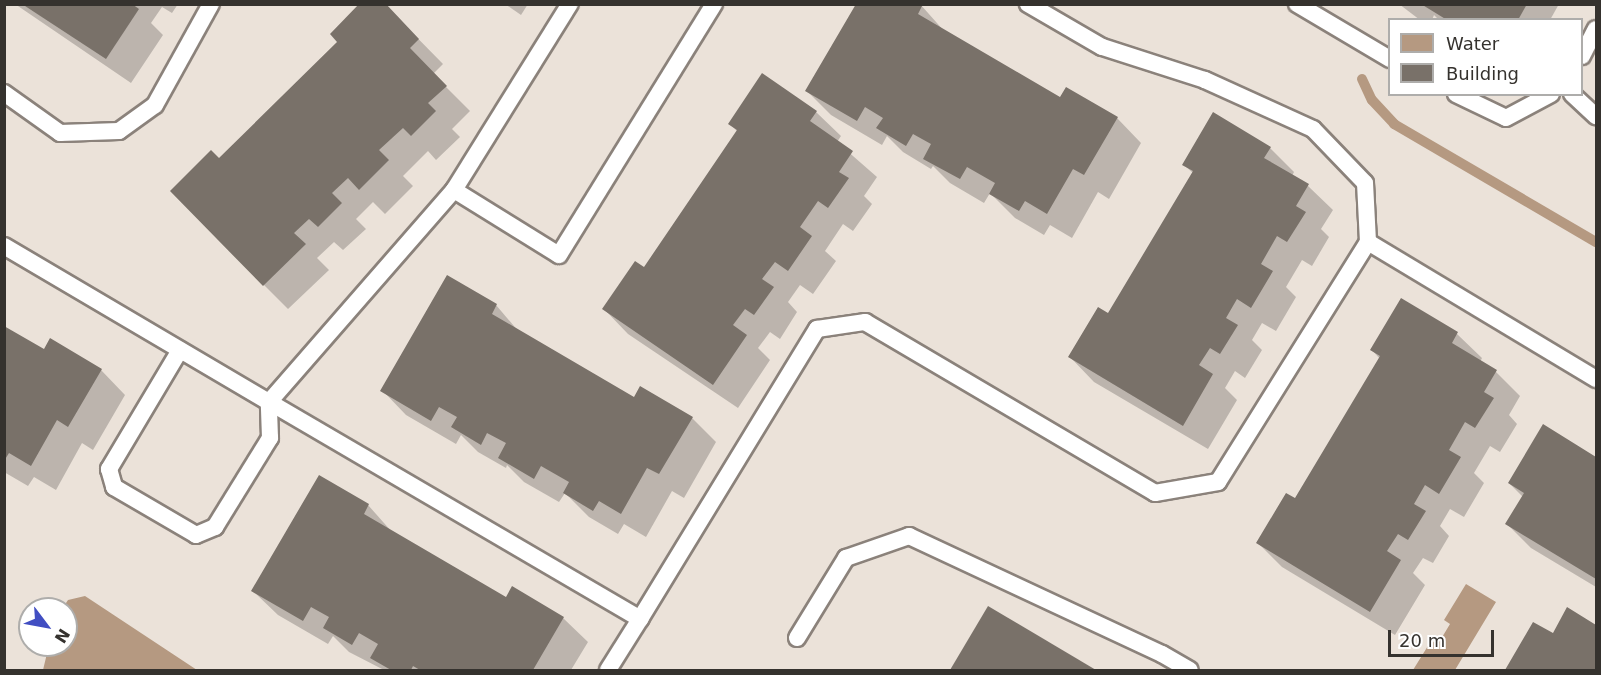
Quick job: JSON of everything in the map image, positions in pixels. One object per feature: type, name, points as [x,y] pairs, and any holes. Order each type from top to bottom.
[{"type":"lane","points":[[4,93],[60,133],[119,131],[155,105],[211,4]]},
{"type":"lane","points":[[180,350],[109,469],[114,487],[196,535],[215,527],[270,438],[269,402],[454,190],[570,4]]},
{"type":"lane","points":[[454,190],[559,255],[714,4]]},
{"type":"lane","points":[[608,670],[817,329],[865,322],[1155,493],[1218,482],[1368,242],[1365,183],[1313,129],[1205,80],[1102,47],[1028,4]]},
{"type":"lane","points":[[1297,4],[1388,58]]},
{"type":"lane","points":[[1583,52],[1596,29]]},
{"type":"lane","points":[[1460,96],[1506,118],[1547,96]]},
{"type":"lane","points":[[1574,96],[1596,116]]},
{"type":"lane","points":[[1368,242],[1596,379]]},
{"type":"lane","points":[[4,246],[640,619]]},
{"type":"lane","points":[[797,638],[846,558],[909,536],[1162,654],[1190,670]]},
{"type":"water","points":[[1466,584],[1496,602],[1455,670],[1413,670],[1431,641],[1438,644],[1450,624],[1444,620]]},
{"type":"water","points":[[85,596],[197,670],[43,670],[46,657],[78,657],[78,598]]},
{"type":"building","points":[[22,4],[132,4],[139,9],[106,59]]},
{"type":"building","points":[[359,4],[386,4],[419,39],[410,48],[447,86],[428,103],[436,111],[411,136],[403,128],[379,150],[389,160],[359,190],[348,178],[332,193],[342,203],[318,227],[309,219],[294,233],[306,244],[263,286],[170,191],[211,150],[219,158],[337,42],[330,34]]},
{"type":"building","points":[[856,4],[923,4],[918,14],[1060,97],[1066,87],[1118,117],[1084,175],[1073,169],[1047,214],[1025,201],[1019,211],[989,194],[995,183],[967,167],[960,179],[923,159],[931,144],[913,134],[906,146],[876,128],[883,118],[865,107],[857,121],[805,91]]},
{"type":"building","points":[[1421,4],[1527,4],[1519,18],[1444,18]]},
{"type":"building","points":[[762,73],[817,111],[810,121],[853,151],[839,172],[849,178],[828,208],[818,201],[800,227],[812,236],[788,271],[775,262],[762,279],[774,287],[754,315],[745,309],[733,325],[747,335],[713,385],[602,309],[635,261],[644,267],[737,130],[728,124]]},
{"type":"building","points":[[1213,112],[1271,147],[1264,158],[1309,184],[1296,206],[1306,212],[1287,242],[1277,236],[1261,264],[1273,271],[1251,308],[1237,299],[1226,318],[1238,325],[1220,354],[1210,348],[1199,365],[1213,374],[1183,426],[1068,357],[1098,307],[1108,313],[1193,171],[1182,165]]},
{"type":"building","points":[[447,275],[497,304],[492,314],[634,397],[640,386],[693,417],[659,474],[647,468],[621,514],[599,501],[593,511],[563,493],[569,482],[541,466],[534,479],[498,458],[506,443],[487,433],[481,445],[451,427],[457,417],[439,407],[431,421],[380,391]]},
{"type":"building","points":[[1401,298],[1458,332],[1452,343],[1497,370],[1484,392],[1494,398],[1475,428],[1465,422],[1449,450],[1461,457],[1439,494],[1425,485],[1414,504],[1426,511],[1408,540],[1398,534],[1387,551],[1401,560],[1370,612],[1256,543],[1286,493],[1295,498],[1380,356],[1370,350]]},
{"type":"building","points":[[4,326],[44,349],[50,338],[102,369],[68,427],[57,420],[31,466],[9,453],[4,461]]},
{"type":"building","points":[[1543,424],[1596,457],[1596,579],[1505,524],[1524,493],[1508,483]]},
{"type":"building","points":[[319,475],[369,504],[364,514],[506,597],[512,586],[564,617],[533,670],[420,670],[413,666],[411,670],[391,670],[370,658],[378,644],[359,633],[352,645],[323,628],[329,617],[311,607],[303,621],[251,591]]},
{"type":"building","points":[[988,606],[1096,670],[950,670]]},
{"type":"building","points":[[1567,607],[1596,625],[1596,670],[1505,670],[1533,622],[1553,633]]},
{"type":"waterway","points":[[1362,79],[1372,100],[1394,124],[1596,242]]}]
